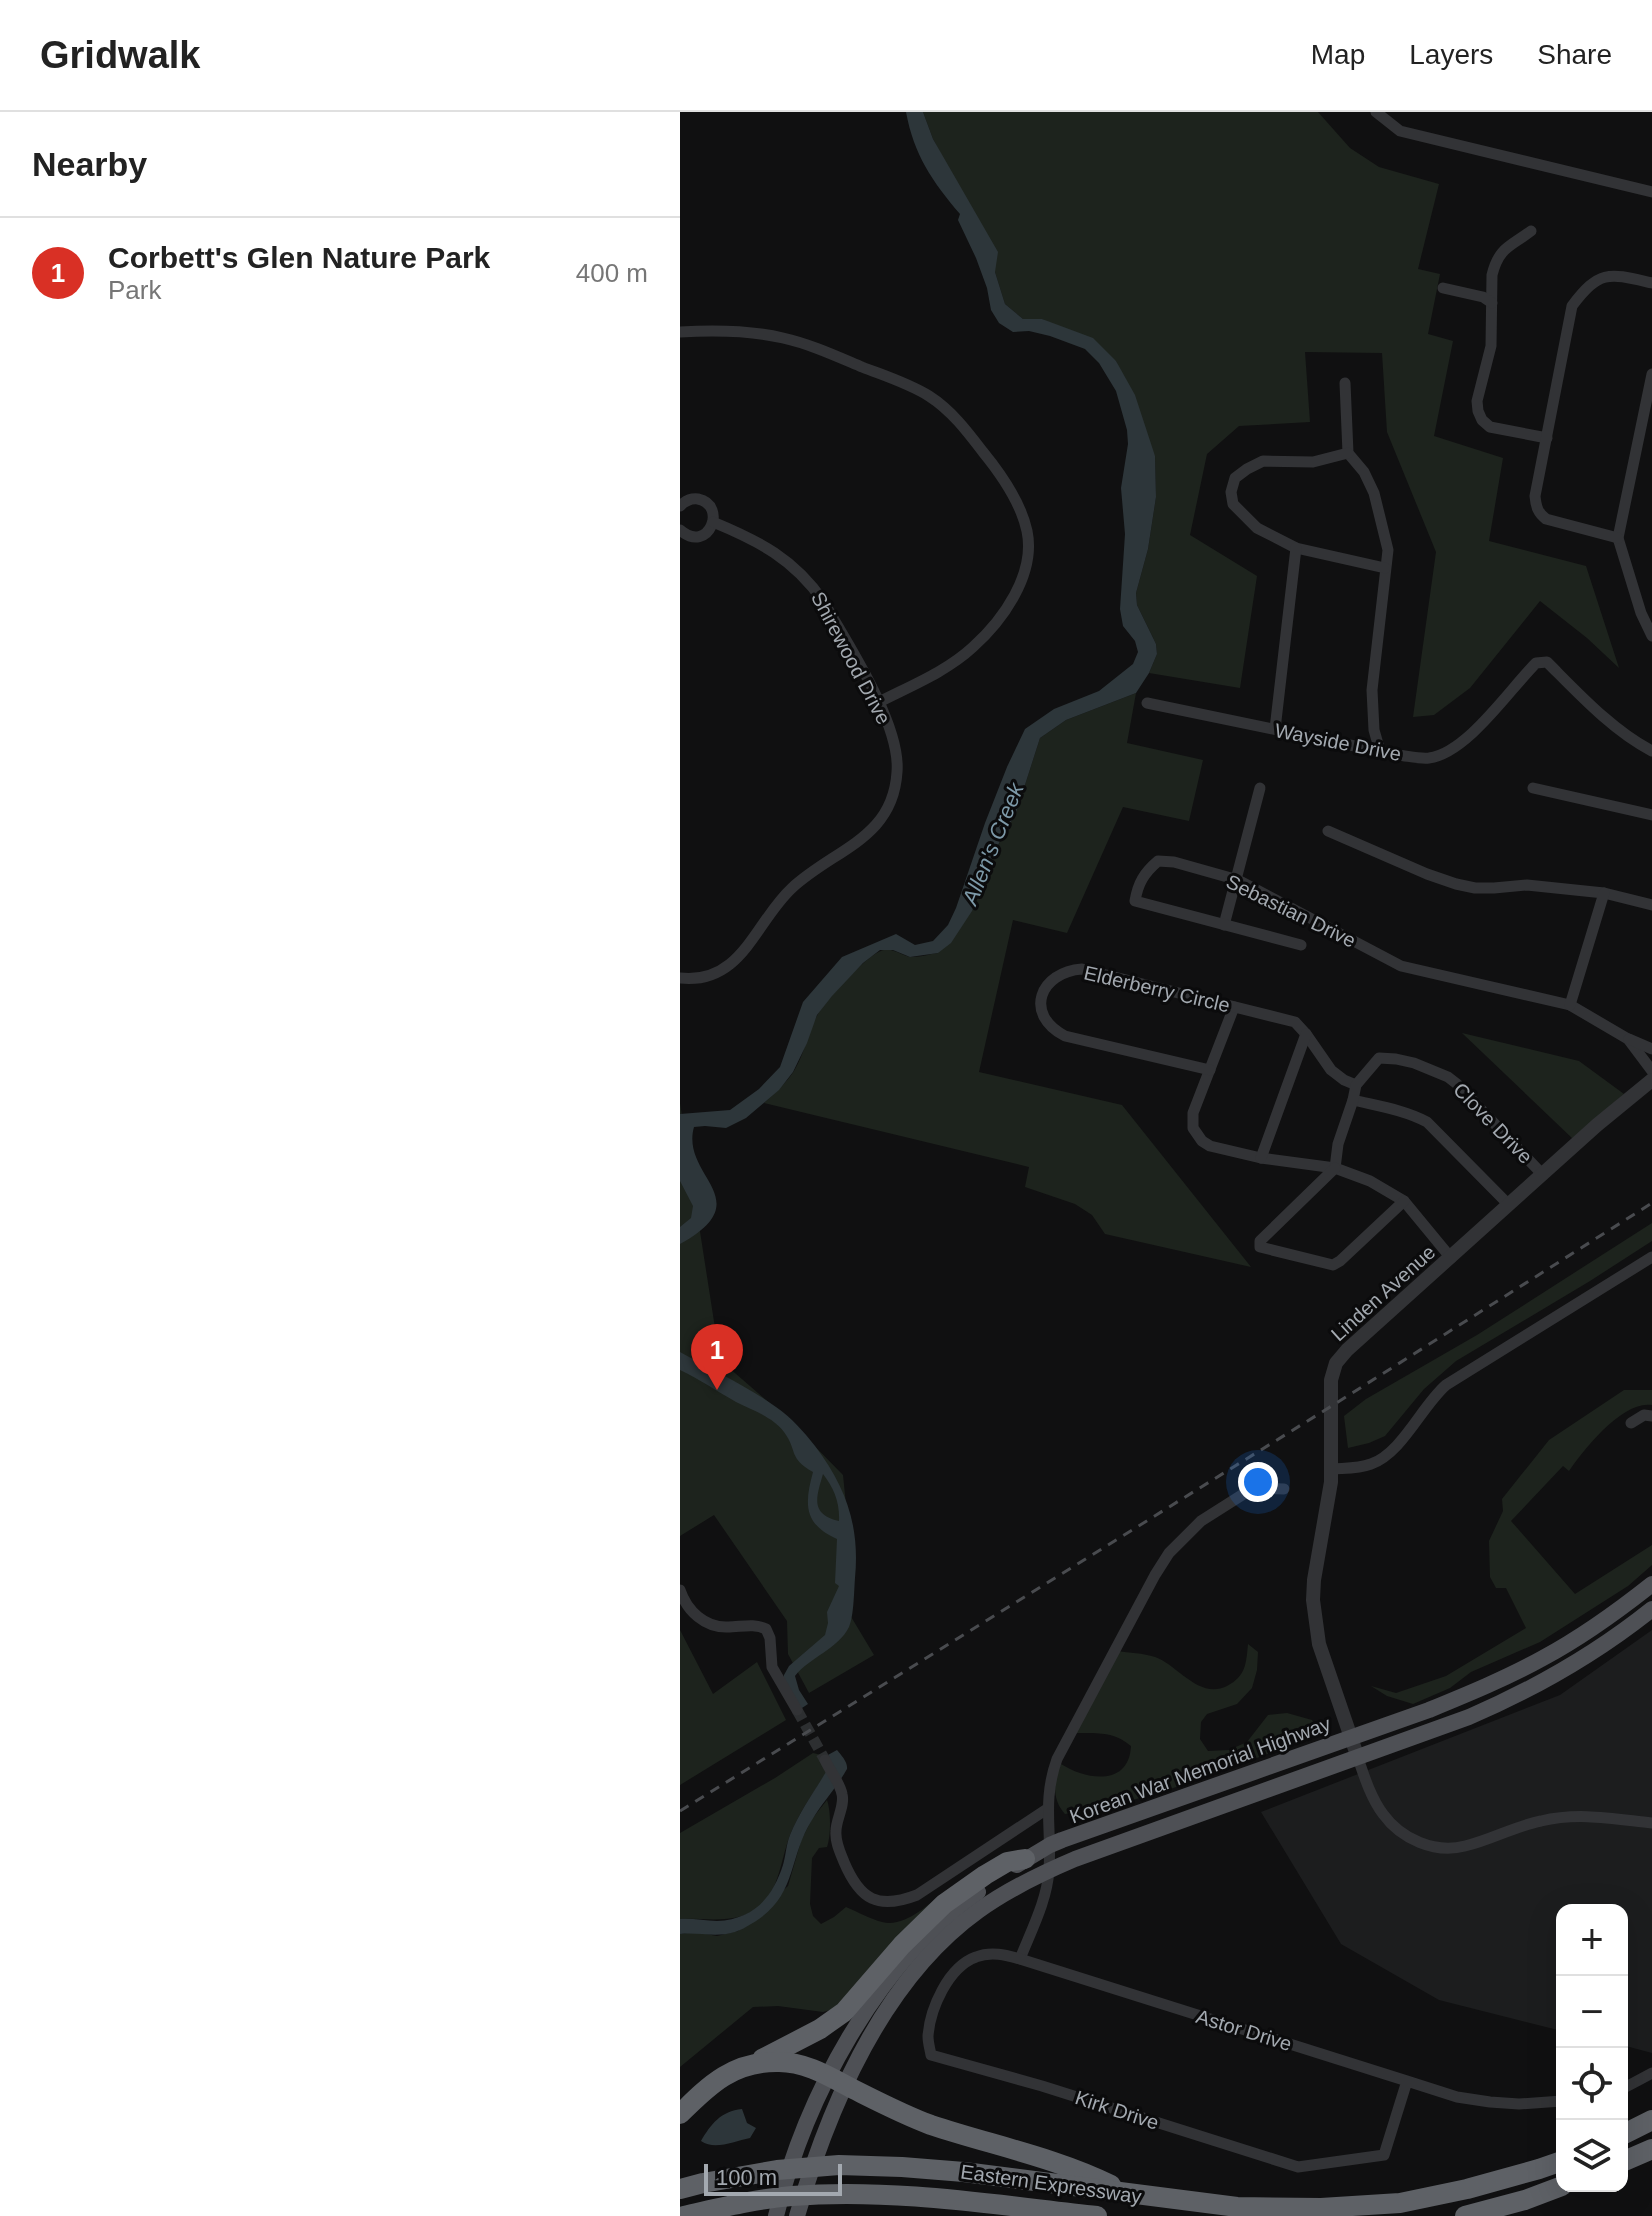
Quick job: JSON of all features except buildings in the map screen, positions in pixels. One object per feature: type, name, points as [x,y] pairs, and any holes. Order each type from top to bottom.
[{"type":"highway","points":[[680,2114],[722,2076],[753,2064],[820,2029],[844,2012],[902,1945],[944,1904],[1007,1862],[1025,1859]]},
{"type":"highway","points":[[753,2064],[794,2063],[917,2119],[1066,2165],[1132,2195]]},
{"type":"highway","points":[[1628,2132],[1652,2120]]},
{"type":"highway","points":[[1628,2159],[1652,2149]]},
{"type":"highway","name":"Eastern Expressway","points":[[680,2189],[777,2170],[839,2165],[964,2172],[1237,2207],[1321,2208],[1400,2203],[1467,2189],[1556,2163]]},
{"type":"highway","points":[[1465,2216],[1556,2188]]},
{"type":"highway","name":"Eastern Expressway","points":[[684,2216],[749,2202],[832,2194],[909,2196],[1097,2216]]},
{"type":"main road","name":"Korean War Memorial Highway","points":[[836,2080],[886,1982],[924,1936],[965,1901],[1025,1859],[1050,1845],[1469,1694],[1571,1642],[1652,1584]]},
{"type":"main road","name":"Korean War Memorial Highway","points":[[836,2080],[910,1977],[929,1956],[978,1911],[1019,1886],[1075,1859],[1469,1717],[1568,1667],[1652,1609]]},
{"type":"main road","points":[[798,2211],[820,2145],[836,2080]]},
{"type":"main road","points":[[777,2212],[797,2147],[836,2080]]},
{"type":"street","points":[[1376,112],[1400,131],[1652,192]]},
{"type":"street","points":[[1531,231],[1505,248],[1492,275],[1491,346],[1477,401],[1482,420],[1490,427],[1547,438]]},
{"type":"street","points":[[1618,538],[1546,519],[1536,506],[1535,496],[1572,306],[1601,277],[1614,275],[1652,283]]},
{"type":"street","points":[[1443,288],[1483,297],[1492,303]]},
{"type":"street","points":[[680,332],[742,331],[784,338],[910,386],[931,397],[962,425],[1012,495],[1028,533],[1029,549],[1019,586],[1007,607],[973,647],[953,663],[879,702]]},
{"type":"street","points":[[1652,374],[1618,538],[1641,613],[1652,636]]},
{"type":"street","points":[[1345,383],[1348,453],[1364,472],[1374,493],[1388,550],[1372,690],[1374,730],[1380,751]]},
{"type":"street","points":[[1348,453],[1313,462],[1263,461],[1235,478],[1231,492],[1233,504],[1257,528],[1296,548],[1385,568]]},
{"type":"street","name":"Shirewood Drive","points":[[680,506],[691,499],[703,501],[712,509],[713,522],[759,542],[799,571],[823,601],[879,702],[897,754],[897,772],[894,792],[879,822],[868,835],[817,867],[788,891],[742,954],[729,965],[698,979],[680,978]]},
{"type":"street","points":[[680,530],[690,536],[702,536],[713,522]]},
{"type":"street","points":[[1275,729],[1296,548]]},
{"type":"street","name":"Wayside Drive","points":[[1147,703],[1380,751],[1430,758],[1454,749],[1536,663],[1547,662],[1616,727],[1652,751]]},
{"type":"street","points":[[1224,925],[1260,788]]},
{"type":"street","points":[[1533,788],[1652,815]]},
{"type":"street","points":[[1328,831],[1456,884],[1494,888],[1527,885],[1604,893],[1652,905]]},
{"type":"street","name":"Sebastian Drive","points":[[1301,945],[1135,901],[1138,886],[1142,877],[1158,861],[1174,862],[1238,880],[1401,966],[1570,1005],[1628,1039],[1652,1049]]},
{"type":"street","points":[[1570,1005],[1604,893]]},
{"type":"street","name":"Elderberry Circle","points":[[1210,1070],[1065,1036],[1047,1023],[1042,1014],[1043,994],[1060,975],[1082,969],[1263,1012],[1295,1022],[1331,1070],[1356,1085]]},
{"type":"street","points":[[1234,1007],[1193,1113],[1193,1128],[1197,1136],[1210,1146],[1261,1158],[1335,1168],[1370,1181],[1404,1201],[1451,1258]]},
{"type":"street","points":[[1261,1158],[1306,1034]]},
{"type":"street","name":"Sebastian Drive","points":[[1628,1039],[1652,1071]]},
{"type":"street","name":"Clove Drive","points":[[1356,1085],[1379,1058],[1414,1063],[1448,1077],[1543,1175]]},
{"type":"street","name":"Linden Avenue","points":[[1358,1758],[1319,1644],[1313,1600],[1332,1469],[1329,1395],[1332,1373],[1347,1350],[1597,1125],[1652,1080]]},
{"type":"street","points":[[1356,1085],[1338,1144],[1335,1168],[1260,1241],[1260,1247],[1333,1265],[1404,1201]]},
{"type":"street","points":[[1353,1100],[1427,1122],[1509,1205]]},
{"type":"street","points":[[1332,1469],[1361,1467],[1385,1457],[1446,1385],[1652,1257]]},
{"type":"street","points":[[1631,1423],[1644,1415],[1652,1416]]},
{"type":"street","points":[[1020,1959],[1045,1893],[1050,1845],[1047,1809],[1057,1759],[1155,1575],[1169,1553],[1201,1521],[1253,1488],[1284,1489]]},
{"type":"street","points":[[680,1590],[692,1611],[711,1624],[725,1627],[756,1625],[766,1629],[770,1638],[772,1667],[797,1710]]},
{"type":"street","points":[[1358,1758],[1382,1814],[1402,1833],[1430,1846],[1445,1849],[1461,1847],[1527,1824],[1568,1816],[1609,1817],[1652,1823]]},
{"type":"street","points":[[827,1763],[843,1796],[836,1838],[850,1877],[866,1895],[889,1903],[917,1895],[1047,1809]]},
{"type":"street","name":"Kirk Drive","points":[[1020,1959],[990,1954],[963,1964],[936,2005],[928,2040],[931,2055],[1042,2086],[1298,2167],[1384,2155],[1407,2081]]},
{"type":"street","name":"Astor Drive","points":[[1020,1959],[1457,2097],[1519,2104],[1556,2101]]},
{"type":"street","points":[[1628,2085],[1652,2073]]},
{"type":"shaded area","points":[[923,112],[1318,112],[1350,148],[1379,167],[1439,184],[1418,269],[1440,274],[1428,334],[1453,341],[1434,436],[1503,458],[1489,541],[1586,566],[1619,668],[1540,601],[1470,688],[1434,715],[1413,717],[1436,552],[1387,432],[1382,353],[1305,352],[1310,422],[1239,426],[1207,454],[1190,535],[1257,576],[1240,688],[1149,673],[1157,654],[1156,644],[1137,605],[1136,593],[1148,549],[1156,497],[1155,457],[1116,361],[1042,319],[1023,319],[1005,304],[995,272]]},
{"type":"shaded area","points":[[1136,693],[1127,743],[1203,760],[1189,821],[1123,807],[1067,933],[1013,920],[979,1072],[1122,1105],[1251,1267],[1105,1234],[1092,1215],[1075,1204],[1025,1187],[1029,1167],[764,1103],[794,1071],[823,1007],[868,959],[884,950],[913,957],[938,953],[1016,813],[1040,738],[1066,720]]},
{"type":"shaded area","points":[[1462,1033],[1579,1061],[1624,1094],[1573,1139]]},
{"type":"shaded area","points":[[680,1103],[720,1360],[788,1419],[843,1475],[850,1544],[850,1615],[874,1655],[809,1693],[788,1654],[787,1621],[714,1515],[680,1536]]},
{"type":"shaded area","points":[[1652,1223],[1652,1241],[1456,1361],[1424,1389],[1385,1436],[1348,1448],[1344,1416],[1366,1399],[1477,1335]]},
{"type":"shaded area","points":[[1624,1390],[1652,1390],[1652,1405],[1641,1405],[1617,1418],[1594,1439],[1569,1471],[1563,1466],[1511,1521],[1575,1594],[1652,1545],[1652,1565],[1628,1586],[1540,1642],[1471,1672],[1450,1688],[1413,1704],[1387,1696],[1371,1686],[1396,1693],[1446,1676],[1526,1628],[1506,1588],[1496,1588],[1490,1577],[1489,1541],[1503,1511],[1502,1499],[1549,1440]]},
{"type":"shaded area","points":[[680,1630],[713,1694],[757,1662],[786,1720],[680,1785]]},
{"type":"shaded area","points":[[1652,1630],[1652,2053],[1628,2047],[1628,1904],[1556,1904],[1556,2029],[1439,2000],[1341,1944],[1261,1812],[1560,1695]]},
{"type":"shaded area","points":[[1248,1644],[1258,1652],[1252,1688],[1237,1704],[1207,1714],[1201,1722],[1200,1739],[1208,1751],[1229,1750],[1247,1742],[1268,1715],[1287,1713],[1312,1720],[1321,1734],[1163,1791],[1065,1814],[1055,1790],[1061,1764],[1082,1774],[1105,1776],[1115,1774],[1128,1759],[1131,1746],[1125,1741],[1104,1734],[1074,1733],[1118,1651],[1155,1657],[1198,1685],[1217,1689],[1227,1686],[1241,1674]]},
{"type":"shaded area","points":[[813,1753],[826,1756],[831,1765],[794,1826],[776,1882],[764,1903],[754,1911],[734,1918],[680,1919],[680,1833]]},
{"type":"shaded area","points":[[827,1800],[830,1830],[827,1847],[819,1848],[812,1858],[810,1904],[813,1916],[821,1924],[846,1907],[882,1922],[899,1922],[944,1892],[841,2007],[823,2012],[778,2006],[753,2007],[680,2067],[680,1934],[695,1932],[717,1936],[738,1931],[788,1886],[801,1841],[812,1819]]},
{"type":"water","name":"Allen's Creek","points":[[906,112],[923,112],[933,139],[998,252],[995,272],[1005,304],[1023,319],[1042,319],[1093,338],[1116,361],[1135,395],[1155,456],[1156,497],[1148,549],[1136,593],[1137,605],[1156,644],[1157,654],[1136,693],[1066,720],[1040,738],[1016,813],[998,845],[972,911],[951,943],[938,953],[910,957],[893,950],[880,950],[863,963],[817,1015],[793,1072],[779,1090],[746,1118],[726,1128],[694,1127],[693,1145],[697,1160],[716,1200],[714,1214],[703,1228],[680,1244],[680,1227],[691,1218],[693,1206],[680,1181],[680,1114],[730,1110],[759,1089],[780,1067],[803,1002],[842,957],[896,934],[915,945],[933,941],[948,925],[956,908],[985,823],[1025,729],[1054,709],[1099,691],[1133,664],[1138,652],[1135,641],[1123,626],[1120,609],[1125,534],[1121,488],[1128,444],[1116,391],[1099,363],[1085,349],[1029,331],[1013,332],[999,323],[991,310],[976,258],[958,220],[960,214],[926,167]]},
{"type":"water","points":[[680,1352],[782,1411],[815,1446],[843,1492],[855,1541],[851,1622],[838,1641],[795,1676],[808,1704],[799,1710],[784,1683],[784,1675],[789,1666],[825,1635],[827,1612],[839,1586],[835,1583],[837,1539],[813,1520],[809,1512],[808,1494],[813,1472],[800,1463],[779,1427],[762,1414],[680,1370]],"holes":[[[823,1474],[833,1490],[839,1521],[819,1509],[817,1498]]]},
{"type":"water","points":[[837,1750],[847,1769],[804,1835],[790,1877],[777,1902],[766,1913],[735,1932],[721,1935],[680,1934],[680,1919],[730,1919],[751,1911],[767,1897],[778,1877],[794,1826],[830,1765],[826,1756]]},
{"type":"water","points":[[742,2109],[747,2123],[756,2128],[750,2138],[718,2145],[701,2141],[717,2119],[728,2112]]},
{"type":"tunnel","points":[[797,1710],[825,1760]]},
{"type":"railway","points":[[680,1811],[1652,1203]]},
{"type":"place","name":"Corbett's Glen Nature Park","points":[[717,1390]]}]
